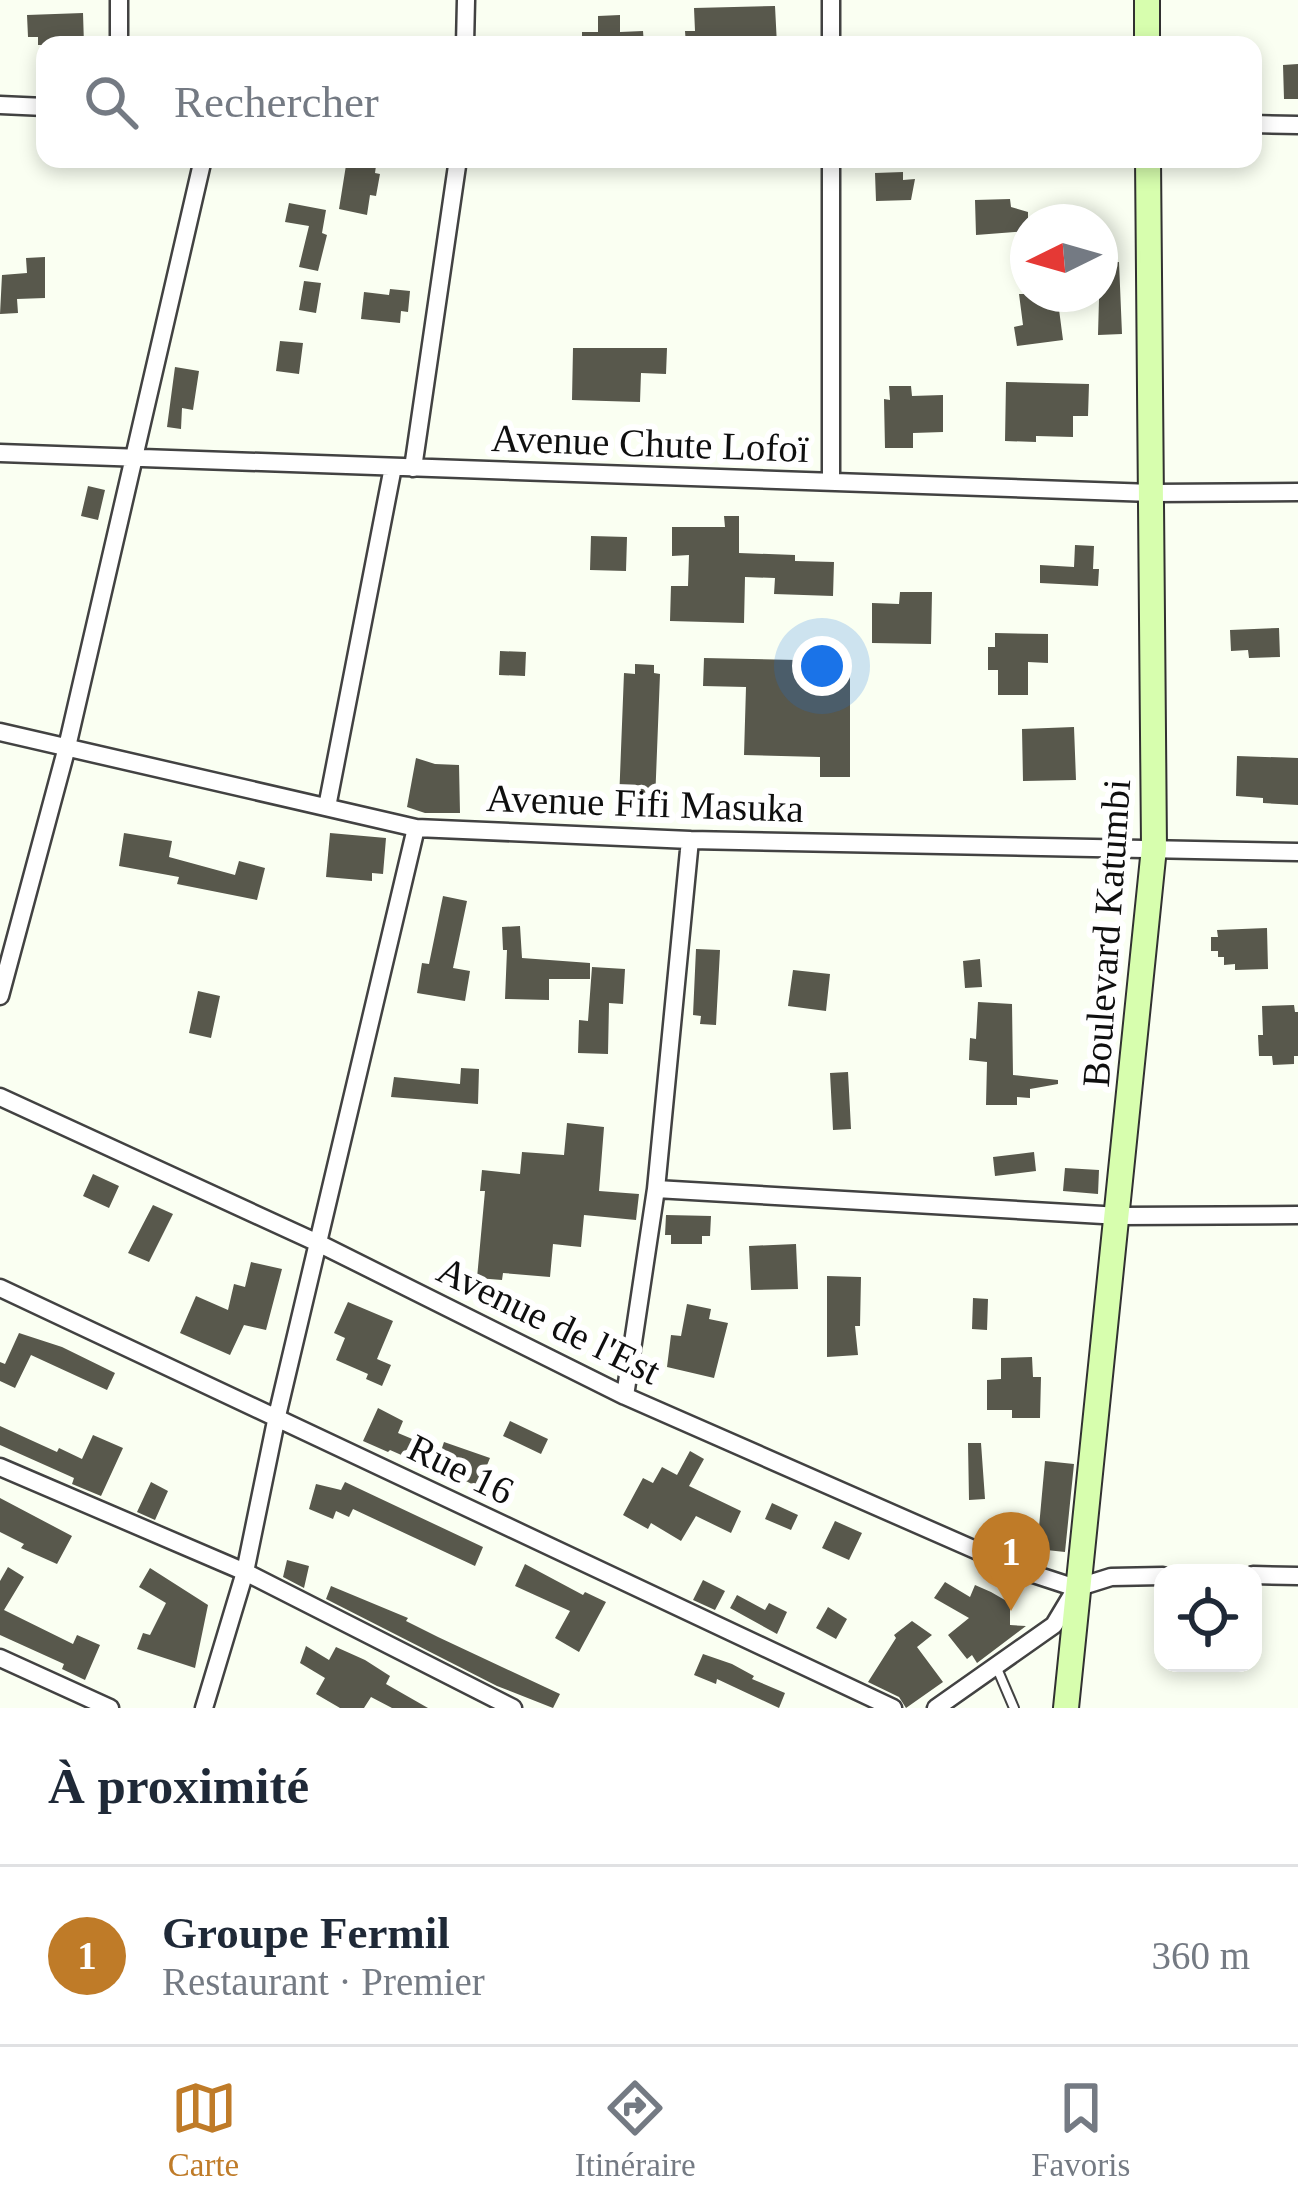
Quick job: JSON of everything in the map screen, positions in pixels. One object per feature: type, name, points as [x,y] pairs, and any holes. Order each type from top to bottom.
[{"type":"street","points":[[119,0],[119,36]]},
{"type":"street","points":[[466,0],[466,36]]},
{"type":"street","points":[[831,0],[831,36]]},
{"type":"street","points":[[1147,0],[1147,36]]},
{"type":"street","points":[[0,105],[36,107]]},
{"type":"street","points":[[1262,124],[1298,125]]},
{"type":"street","points":[[0,996],[67,747],[201,168]]},
{"type":"street","points":[[413,468],[457,168]]},
{"type":"street","points":[[830,482],[831,168]]},
{"type":"street","name":"Boulevard Katumbi","points":[[1066,1708],[1120,1216],[1154,848],[1148,168]]},
{"type":"street","name":"Avenue Chute Lofoï","points":[[0,453],[1152,494],[1298,492]]},
{"type":"street","points":[[327,807],[393,467]]},
{"type":"street","name":"Avenue Fifi Masuka","points":[[0,732],[416,828],[690,840],[1298,852]]},
{"type":"street","points":[[204,1708],[245,1572],[277,1416],[416,828]]},
{"type":"street","points":[[625,1396],[656,1190],[690,840]]},
{"type":"street","name":"Avenue de l'Est","points":[[0,1097],[320,1244],[625,1396],[1021,1570],[1076,1588]]},
{"type":"street","points":[[656,1190],[1120,1216],[1298,1215]]},
{"type":"street","name":"Rue 16","points":[[0,1288],[892,1708]]},
{"type":"street","points":[[0,1467],[245,1572],[514,1708]]},
{"type":"street","points":[[1262,1575],[1298,1576]]},
{"type":"street","points":[[936,1708],[1054,1625],[1076,1588],[1111,1577],[1154,1576]]},
{"type":"street","points":[[0,1658],[110,1708]]},
{"type":"lane","points":[[996,1666],[1009,1705]]},
{"type":"building","points":[[775,6],[777,36],[685,36],[685,31],[695,31],[694,8]]},
{"type":"building","points":[[83,13],[84,36],[28,37],[27,15]]},
{"type":"building","points":[[620,15],[620,32],[643,31],[643,36],[582,36],[582,32],[598,32],[598,16]]},
{"type":"building","points":[[1298,64],[1298,99],[1284,99],[1283,65]]},
{"type":"building","points":[[346,168],[376,168],[380,174],[376,196],[370,195],[367,215],[339,209]]},
{"type":"building","points":[[903,172],[903,180],[915,179],[911,200],[876,201],[875,173]]},
{"type":"building","points":[[1010,199],[1010,232],[976,235],[975,200]]},
{"type":"building","points":[[289,203],[326,210],[322,233],[327,235],[318,271],[299,267],[309,226],[285,222]]},
{"type":"building","points":[[45,257],[45,298],[17,299],[18,313],[0,314],[2,275],[27,273],[26,258]]},
{"type":"building","points":[[1118,262],[1122,334],[1098,335],[1099,312],[1118,312]]},
{"type":"building","points":[[304,281],[321,283],[316,313],[299,310]]},
{"type":"building","points":[[390,289],[410,291],[408,312],[401,311],[400,323],[361,319],[364,292],[389,295]]},
{"type":"building","points":[[1021,312],[1059,312],[1063,340],[1017,346],[1014,327],[1023,325]]},
{"type":"building","points":[[280,341],[303,343],[299,374],[276,371]]},
{"type":"building","points":[[573,348],[667,348],[666,374],[641,373],[640,402],[572,400]]},
{"type":"building","points":[[175,367],[199,371],[193,410],[182,408],[181,429],[167,427]]},
{"type":"building","points":[[1006,382],[1089,384],[1088,416],[1073,416],[1073,437],[1005,441]]},
{"type":"building","points":[[889,386],[911,386],[912,396],[943,395],[943,432],[913,433],[913,448],[885,448],[884,399],[890,400]]},
{"type":"building","points":[[88,486],[105,490],[98,520],[81,516]]},
{"type":"building","points":[[724,516],[739,516],[739,553],[834,562],[833,596],[774,594],[775,578],[745,577],[744,623],[670,621],[671,586],[688,586],[689,555],[672,556],[672,527],[725,527]]},
{"type":"building","points":[[591,536],[627,537],[626,571],[590,570]]},
{"type":"building","points":[[1075,545],[1094,546],[1098,586],[1040,583],[1040,565],[1074,567]]},
{"type":"building","points":[[900,592],[932,592],[931,644],[872,643],[872,603],[899,604]]},
{"type":"building","points":[[1279,628],[1280,657],[1249,658],[1248,650],[1231,651],[1230,630]]},
{"type":"building","points":[[995,633],[1048,634],[1048,663],[1028,662],[1028,695],[998,695],[998,670],[988,670],[988,647],[995,647]]},
{"type":"building","points":[[500,651],[526,652],[525,676],[499,675]]},
{"type":"building","points":[[704,658],[797,660],[797,674],[850,675],[850,777],[820,777],[820,757],[744,755],[746,687],[703,686]]},
{"type":"building","points":[[635,664],[654,665],[654,673],[660,674],[655,802],[619,801],[624,673],[635,674]]},
{"type":"building","points":[[1074,727],[1076,780],[1023,781],[1022,729]]},
{"type":"building","points":[[1237,756],[1298,758],[1298,805],[1236,796]]},
{"type":"building","points":[[416,758],[459,765],[460,813],[425,813],[407,807]]},
{"type":"building","points":[[124,833],[172,841],[169,857],[235,875],[239,861],[265,868],[257,900],[177,884],[179,877],[119,866]]},
{"type":"building","points":[[330,833],[386,838],[383,874],[372,873],[372,881],[326,877]]},
{"type":"building","points":[[443,896],[467,901],[453,968],[470,971],[465,1001],[417,993],[422,963],[429,964]]},
{"type":"building","points":[[520,926],[522,958],[590,963],[590,979],[549,979],[549,1000],[505,999],[507,950],[503,950],[502,927]]},
{"type":"building","points":[[1267,928],[1268,969],[1235,970],[1235,964],[1224,965],[1224,957],[1211,951],[1211,937],[1218,937],[1217,930]]},
{"type":"building","points":[[696,949],[720,950],[716,1025],[700,1024],[701,1016],[693,1015]]},
{"type":"building","points":[[980,959],[982,987],[965,988],[963,961]]},
{"type":"building","points":[[592,967],[625,969],[623,1004],[609,1003],[608,1054],[578,1053],[579,1020],[588,1021]]},
{"type":"building","points":[[793,970],[830,974],[826,1011],[788,1006]]},
{"type":"building","points":[[198,991],[220,996],[211,1038],[189,1033]]},
{"type":"building","points":[[978,1002],[1012,1004],[1013,1075],[1058,1080],[1058,1084],[1030,1089],[1030,1098],[1017,1097],[1017,1105],[986,1105],[987,1062],[969,1060],[970,1038],[976,1039]]},
{"type":"building","points":[[1294,1005],[1298,1056],[1294,1064],[1273,1065],[1272,1056],[1259,1056],[1262,1006]]},
{"type":"building","points":[[461,1068],[479,1069],[478,1104],[391,1097],[394,1077],[460,1084]]},
{"type":"building","points":[[848,1072],[851,1129],[833,1130],[830,1073]]},
{"type":"building","points":[[567,1123],[604,1127],[599,1191],[639,1194],[636,1220],[584,1215],[581,1247],[553,1244],[550,1277],[503,1273],[502,1280],[477,1278],[485,1191],[480,1191],[482,1170],[520,1174],[522,1152],[564,1155]]},
{"type":"building","points":[[1034,1152],[1036,1171],[995,1176],[993,1157]]},
{"type":"building","points":[[1065,1168],[1099,1170],[1098,1194],[1063,1191]]},
{"type":"building","points":[[93,1174],[119,1186],[109,1208],[83,1196]]},
{"type":"building","points":[[153,1205],[173,1214],[149,1262],[128,1253]]},
{"type":"building","points":[[666,1215],[711,1216],[710,1236],[702,1236],[702,1244],[671,1244],[671,1235],[665,1235]]},
{"type":"building","points":[[796,1244],[798,1289],[751,1290],[749,1246]]},
{"type":"building","points":[[251,1262],[282,1269],[266,1330],[244,1325],[230,1355],[180,1333],[196,1296],[228,1310],[234,1284],[245,1287]]},
{"type":"building","points":[[827,1276],[861,1277],[860,1326],[855,1326],[858,1355],[827,1357]]},
{"type":"building","points":[[973,1298],[988,1299],[987,1330],[972,1329]]},
{"type":"building","points":[[348,1302],[393,1321],[377,1359],[391,1365],[382,1386],[336,1360],[345,1338],[334,1333]]},
{"type":"building","points":[[687,1304],[711,1309],[709,1319],[728,1323],[714,1378],[667,1367],[671,1335],[681,1336]]},
{"type":"building","points":[[19,1333],[62,1347],[115,1373],[107,1390],[31,1355],[15,1388],[0,1381],[0,1362],[5,1364]]},
{"type":"building","points":[[1032,1357],[1033,1377],[1041,1377],[1040,1418],[1012,1418],[1012,1410],[987,1410],[987,1380],[1001,1379],[1001,1358]]},
{"type":"building","points":[[378,1408],[403,1421],[398,1433],[441,1451],[444,1442],[490,1458],[478,1487],[417,1457],[415,1461],[363,1441]]},
{"type":"building","points":[[510,1421],[548,1439],[541,1454],[503,1436]]},
{"type":"building","points":[[0,1426],[82,1459],[93,1435],[123,1448],[101,1496],[72,1484],[74,1478],[0,1445]]},
{"type":"building","points":[[968,1443],[981,1443],[985,1499],[969,1500]]},
{"type":"building","points":[[690,1451],[704,1459],[689,1486],[741,1511],[731,1533],[696,1516],[681,1541],[651,1523],[648,1529],[623,1515],[643,1478],[653,1483],[662,1467],[677,1475]]},
{"type":"building","points":[[1045,1461],[1074,1464],[1065,1552],[1037,1549]]},
{"type":"building","points":[[151,1482],[168,1491],[155,1520],[137,1512]]},
{"type":"building","points":[[345,1482],[483,1547],[475,1566],[353,1509],[349,1517],[336,1511],[333,1519],[309,1509],[316,1484],[341,1490]]},
{"type":"building","points":[[0,1498],[72,1536],[57,1564],[21,1548],[24,1544],[0,1532]]},
{"type":"building","points":[[772,1503],[798,1515],[791,1530],[765,1519]]},
{"type":"building","points":[[835,1521],[862,1533],[849,1560],[822,1548]]},
{"type":"building","points":[[287,1560],[309,1566],[304,1588],[283,1577]]},
{"type":"building","points":[[525,1564],[606,1602],[579,1652],[555,1638],[570,1611],[515,1586]]},
{"type":"building","points":[[8,1567],[24,1577],[4,1610],[73,1644],[77,1635],[100,1645],[85,1680],[62,1669],[64,1664],[0,1635],[0,1581]]},
{"type":"building","points":[[150,1568],[208,1605],[195,1668],[137,1649],[166,1603],[139,1587]]},
{"type":"building","points":[[703,1580],[725,1591],[715,1610],[693,1600]]},
{"type":"building","points":[[945,1582],[970,1597],[975,1585],[991,1592],[1010,1603],[1010,1625],[1026,1626],[977,1663],[972,1655],[967,1659],[948,1635],[969,1618],[934,1598]]},
{"type":"building","points":[[331,1586],[408,1618],[406,1621],[560,1694],[553,1708],[497,1686],[326,1599]]},
{"type":"building","points":[[737,1595],[765,1610],[769,1603],[787,1612],[777,1634],[730,1608]]},
{"type":"building","points":[[828,1607],[847,1619],[836,1639],[816,1628]]},
{"type":"building","points":[[912,1621],[932,1635],[917,1647],[943,1682],[906,1708],[899,1697],[868,1682],[894,1635]]},
{"type":"building","points":[[306,1646],[329,1660],[336,1647],[365,1660],[390,1676],[386,1684],[428,1708],[392,1708],[371,1697],[364,1708],[340,1708],[316,1694],[325,1678],[300,1663]]},
{"type":"building","points":[[703,1654],[785,1693],[779,1708],[717,1679],[716,1684],[694,1675]]},
{"type":"place","name":"Groupe Fermil","points":[[1011,1611]]}]
